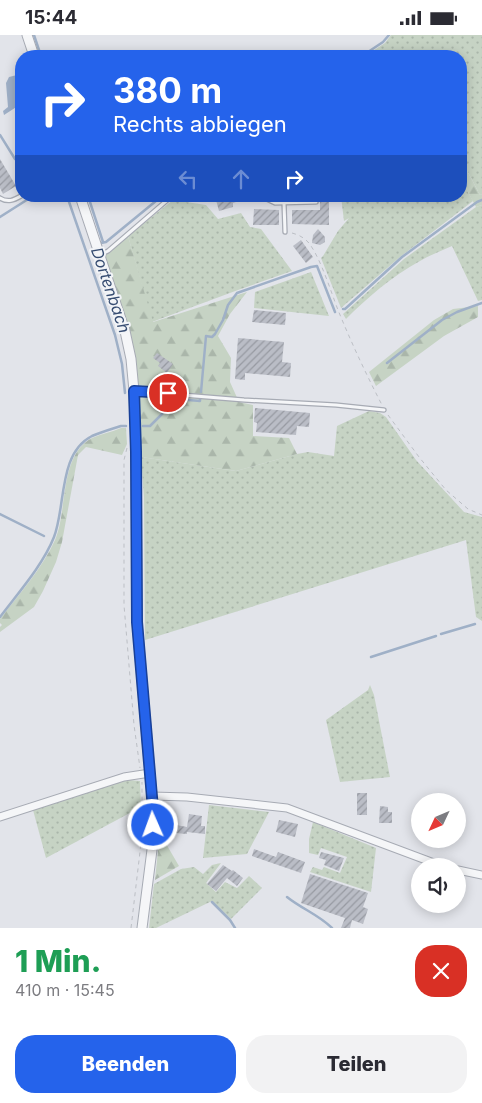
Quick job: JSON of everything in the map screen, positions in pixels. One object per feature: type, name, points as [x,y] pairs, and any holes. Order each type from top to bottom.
[{"type":"street","points":[[27,35],[32,50]]},
{"type":"street","points":[[82,202],[125,331],[131,359],[134,391],[137,622],[146,774],[152,796],[153,842],[142,928]]},
{"type":"street","points":[[0,817],[124,777],[146,774]]},
{"type":"street","points":[[152,796],[187,797],[287,808],[421,858]]},
{"type":"street","points":[[466,872],[482,875]]},
{"type":"lane","points":[[0,198],[8,201],[15,199]]},
{"type":"lane","points":[[99,255],[108,251],[165,202]]},
{"type":"lane","points":[[272,202],[316,202]]},
{"type":"lane","points":[[284,203],[285,232]]},
{"type":"lane","points":[[134,391],[244,401],[384,409]]},
{"type":"path","points":[[285,232],[299,235],[308,243],[316,255],[339,312],[384,409],[446,490],[468,509],[482,515]]},
{"type":"path","points":[[129,444],[124,460],[124,605],[134,725],[146,774],[142,835],[131,928]]},
{"type":"green space","points":[[391,35],[482,35],[482,194],[480,195],[467,170],[467,50],[374,50],[385,43]]},
{"type":"green space","points":[[467,170],[480,195],[482,194],[482,205],[476,207],[467,190]]},
{"type":"green space","points":[[467,190],[473,201],[400,257],[341,308],[321,258],[338,231],[349,218],[344,221],[342,202],[467,202]]},
{"type":"green space","points":[[170,202],[206,205],[218,219],[241,213],[250,227],[261,229],[292,271],[152,322],[128,236]]},
{"type":"green space","points":[[482,205],[482,300],[478,301],[452,246],[400,273],[371,295],[346,319],[343,314],[404,259],[476,207]]},
{"type":"green space","points":[[128,236],[153,322],[247,292],[230,314],[218,336],[231,358],[230,382],[239,402],[253,405],[253,436],[289,438],[297,454],[236,471],[141,457],[135,358],[104,257]]},
{"type":"green space","points":[[311,272],[329,316],[254,308],[255,292]]},
{"type":"green space","points":[[478,306],[478,317],[444,336],[376,386],[369,372],[434,320],[453,309]]},
{"type":"green space","points":[[369,411],[380,413],[386,417],[416,460],[464,512],[482,517],[482,621],[476,617],[466,540],[145,640],[144,497],[141,457],[236,471],[308,452],[334,456],[337,426]]},
{"type":"green space","points":[[126,428],[127,444],[122,455],[86,447],[78,455],[62,542],[56,562],[34,607],[0,632],[2,625],[0,619],[37,571],[55,540],[62,514],[69,470],[74,457],[81,446],[92,438]]},
{"type":"green space","points":[[370,685],[374,695],[390,777],[340,782],[326,720],[368,690]]},
{"type":"green space","points":[[129,780],[140,781],[141,807],[46,858],[33,810]]},
{"type":"green space","points":[[209,805],[269,812],[247,854],[203,858]]},
{"type":"green space","points":[[313,822],[376,848],[371,892],[310,872],[313,867],[322,870],[324,867],[340,873],[347,857],[321,848],[318,855],[309,853],[309,839]]},
{"type":"green space","points":[[159,841],[165,842],[179,866],[155,880]]},
{"type":"green space","points":[[221,863],[206,883],[216,892],[225,882],[237,888],[249,876],[262,888],[231,919],[212,901],[156,928],[149,928],[154,884],[181,869],[194,867],[203,874],[212,865]]},
{"type":"water","points":[[15,76],[15,108],[4,115],[3,111],[8,107],[6,83],[9,77]]},
{"type":"building","points":[[0,159],[15,187],[3,194],[0,188]]},
{"type":"building","points":[[217,202],[236,202],[233,203],[233,207],[219,211]]},
{"type":"building","points":[[320,202],[329,202],[329,225],[292,224],[292,210],[320,210]]},
{"type":"building","points":[[254,209],[279,210],[279,225],[253,225]]},
{"type":"building","points":[[318,229],[325,237],[325,242],[320,245],[312,243],[313,235]]},
{"type":"building","points":[[301,240],[313,257],[306,263],[293,246]]},
{"type":"building","points":[[254,310],[286,313],[285,325],[252,322]]},
{"type":"building","points":[[238,338],[284,342],[282,362],[291,363],[290,377],[245,373],[245,380],[235,379]]},
{"type":"building","points":[[157,353],[173,364],[167,373],[158,366],[160,363],[153,358]]},
{"type":"building","points":[[255,408],[310,413],[309,427],[297,426],[296,435],[256,432],[257,423],[254,422]]},
{"type":"building","points":[[357,793],[367,793],[367,815],[357,815]]},
{"type":"building","points":[[380,806],[388,807],[388,812],[392,812],[392,823],[379,823]]},
{"type":"building","points":[[189,814],[202,816],[201,826],[205,826],[205,834],[175,833],[176,825],[187,827]]},
{"type":"building","points":[[279,820],[298,824],[295,837],[276,832]]},
{"type":"building","points":[[254,849],[276,857],[278,852],[305,862],[301,873],[252,856]]},
{"type":"building","points":[[321,852],[344,858],[339,871],[324,865],[326,860],[319,858]]},
{"type":"building","points":[[223,865],[243,878],[237,886],[227,878],[216,891],[207,884]]},
{"type":"building","points":[[310,874],[368,893],[363,907],[368,909],[363,924],[352,920],[350,928],[341,928],[345,918],[301,903]]},
{"type":"waterway","points":[[34,35],[39,50]]},
{"type":"waterway","points":[[371,50],[383,42],[389,35]]},
{"type":"waterway","points":[[0,135],[15,159]]},
{"type":"waterway","points":[[343,309],[402,257],[482,200]]},
{"type":"waterway","name":"Dortenbach","points":[[0,217],[24,202]]},
{"type":"waterway","name":"Dortenbach","points":[[69,202],[115,335],[122,364],[125,393]]},
{"type":"waterway","points":[[90,202],[103,242]]},
{"type":"waterway","points":[[101,243],[106,242],[155,202]]},
{"type":"waterway","points":[[201,392],[206,336],[212,337],[215,334],[223,320],[228,305],[237,293],[317,266],[335,312]]},
{"type":"waterway","points":[[387,363],[442,320],[482,303]]},
{"type":"waterway","points":[[143,426],[150,426],[177,399],[200,401],[200,399]]},
{"type":"waterway","points":[[0,617],[30,579],[54,537],[68,467],[73,455],[81,444],[92,436],[126,426]]},
{"type":"waterway","points":[[0,514],[44,536]]},
{"type":"waterway","points":[[441,634],[475,624]]},
{"type":"waterway","points":[[371,657],[436,636]]},
{"type":"waterway","points":[[287,897],[322,919],[332,928]]},
{"type":"waterway","points":[[212,902],[230,920],[235,928]]},
{"type":"route","points":[[153,825],[137,622],[134,391],[168,393]]}]
